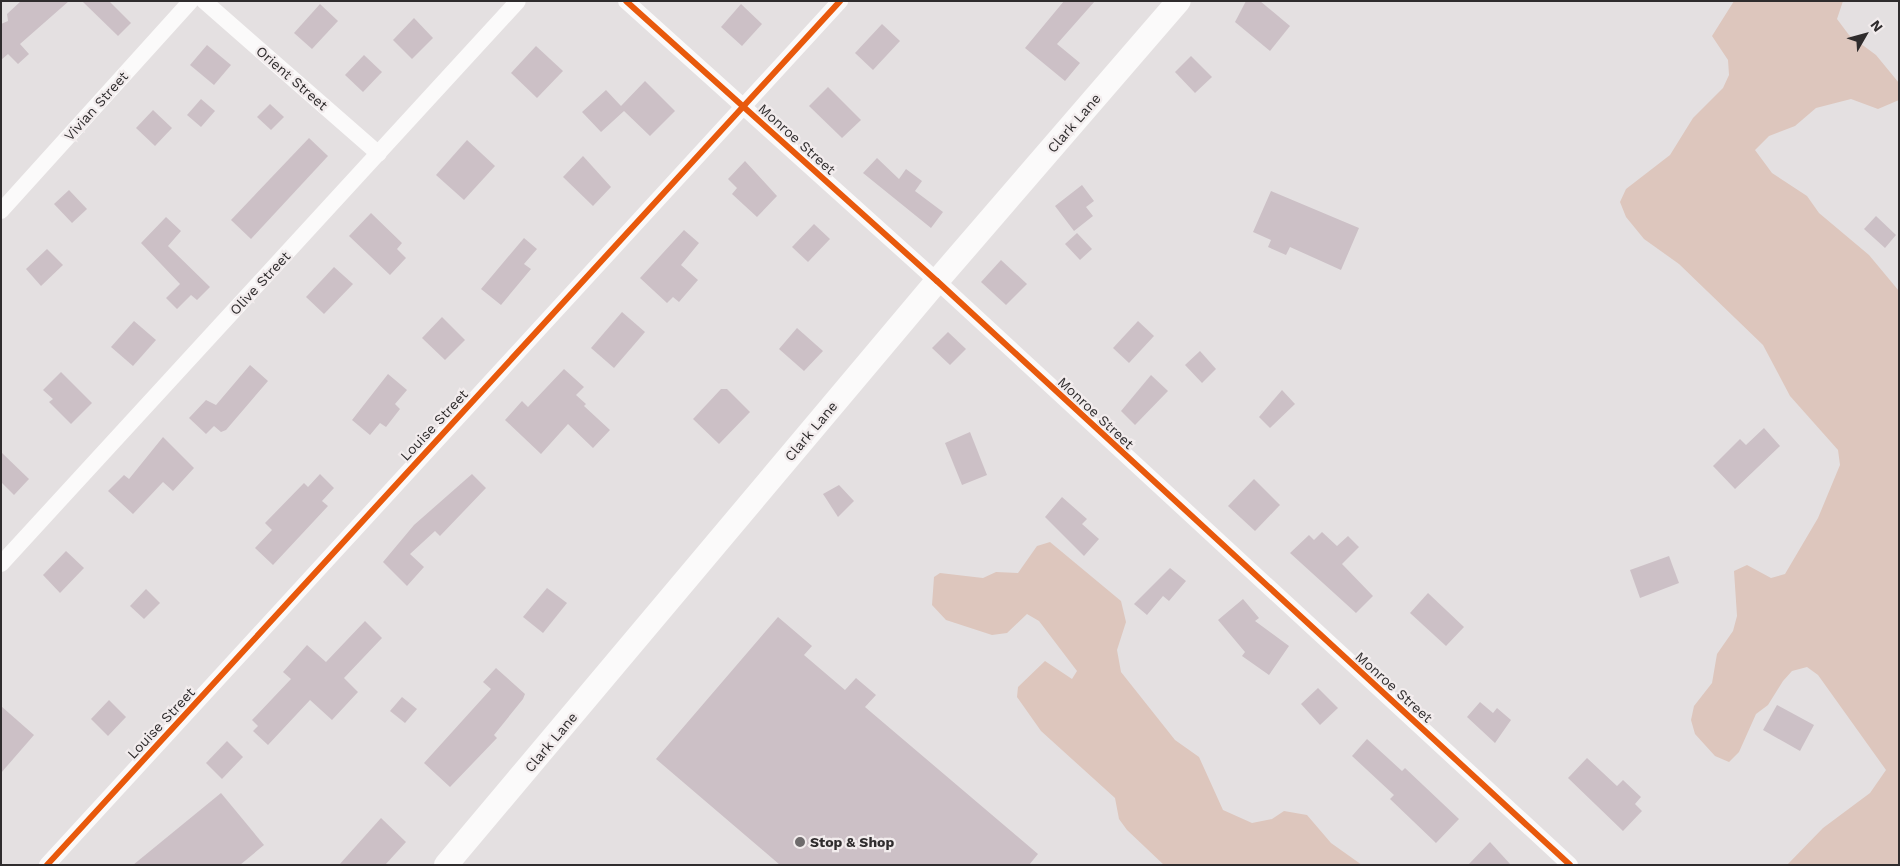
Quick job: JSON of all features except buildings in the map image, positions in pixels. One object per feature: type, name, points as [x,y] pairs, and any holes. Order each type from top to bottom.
[{"type":"main road","name":"Clark Lane","points":[[446,865],[937,282],[1179,1]]},
{"type":"street","name":"Vivian Street","points":[[1,210],[191,1]]},
{"type":"street","name":"Orient Street","points":[[204,1],[379,154]]},
{"type":"street","name":"Olive Street","points":[[1,564],[518,1]]},
{"type":"street","name":"Monroe Street","points":[[626,1],[937,282],[1570,865]]},
{"type":"street","name":"Louise Street","points":[[48,865],[840,1]]},
{"type":"shaded area","points":[[1734,1],[1843,1],[1837,19],[1849,35],[1876,55],[1899,83],[1899,100],[1878,109],[1851,99],[1816,108],[1795,126],[1769,136],[1755,150],[1772,173],[1807,196],[1819,213],[1869,255],[1899,291],[1899,865],[1787,865],[1823,828],[1870,793],[1886,770],[1818,675],[1807,667],[1792,671],[1783,681],[1768,705],[1756,714],[1739,752],[1729,762],[1715,756],[1695,734],[1691,720],[1694,706],[1712,683],[1717,654],[1733,631],[1737,616],[1734,571],[1747,565],[1771,578],[1785,574],[1818,518],[1840,465],[1838,450],[1790,396],[1763,345],[1679,264],[1644,239],[1626,217],[1620,202],[1626,189],[1670,155],[1693,118],[1723,88],[1729,75],[1728,60],[1712,36]]},
{"type":"shaded area","points":[[1050,542],[1121,601],[1126,622],[1117,650],[1121,672],[1175,740],[1199,757],[1223,810],[1252,823],[1272,819],[1284,811],[1307,815],[1331,843],[1362,865],[1164,865],[1127,830],[1119,819],[1115,798],[1041,731],[1017,697],[1018,687],[1045,661],[1072,679],[1077,671],[1039,621],[1027,614],[1007,633],[992,635],[946,620],[932,605],[934,577],[940,573],[983,578],[996,572],[1018,573],[1037,546]]},
{"type":"cycle path","points":[[626,1],[937,281],[1570,865]]},
{"type":"cycle path","points":[[47,865],[840,1]]},
{"type":"place","name":"Stop & Shop","points":[[800,842]]}]
